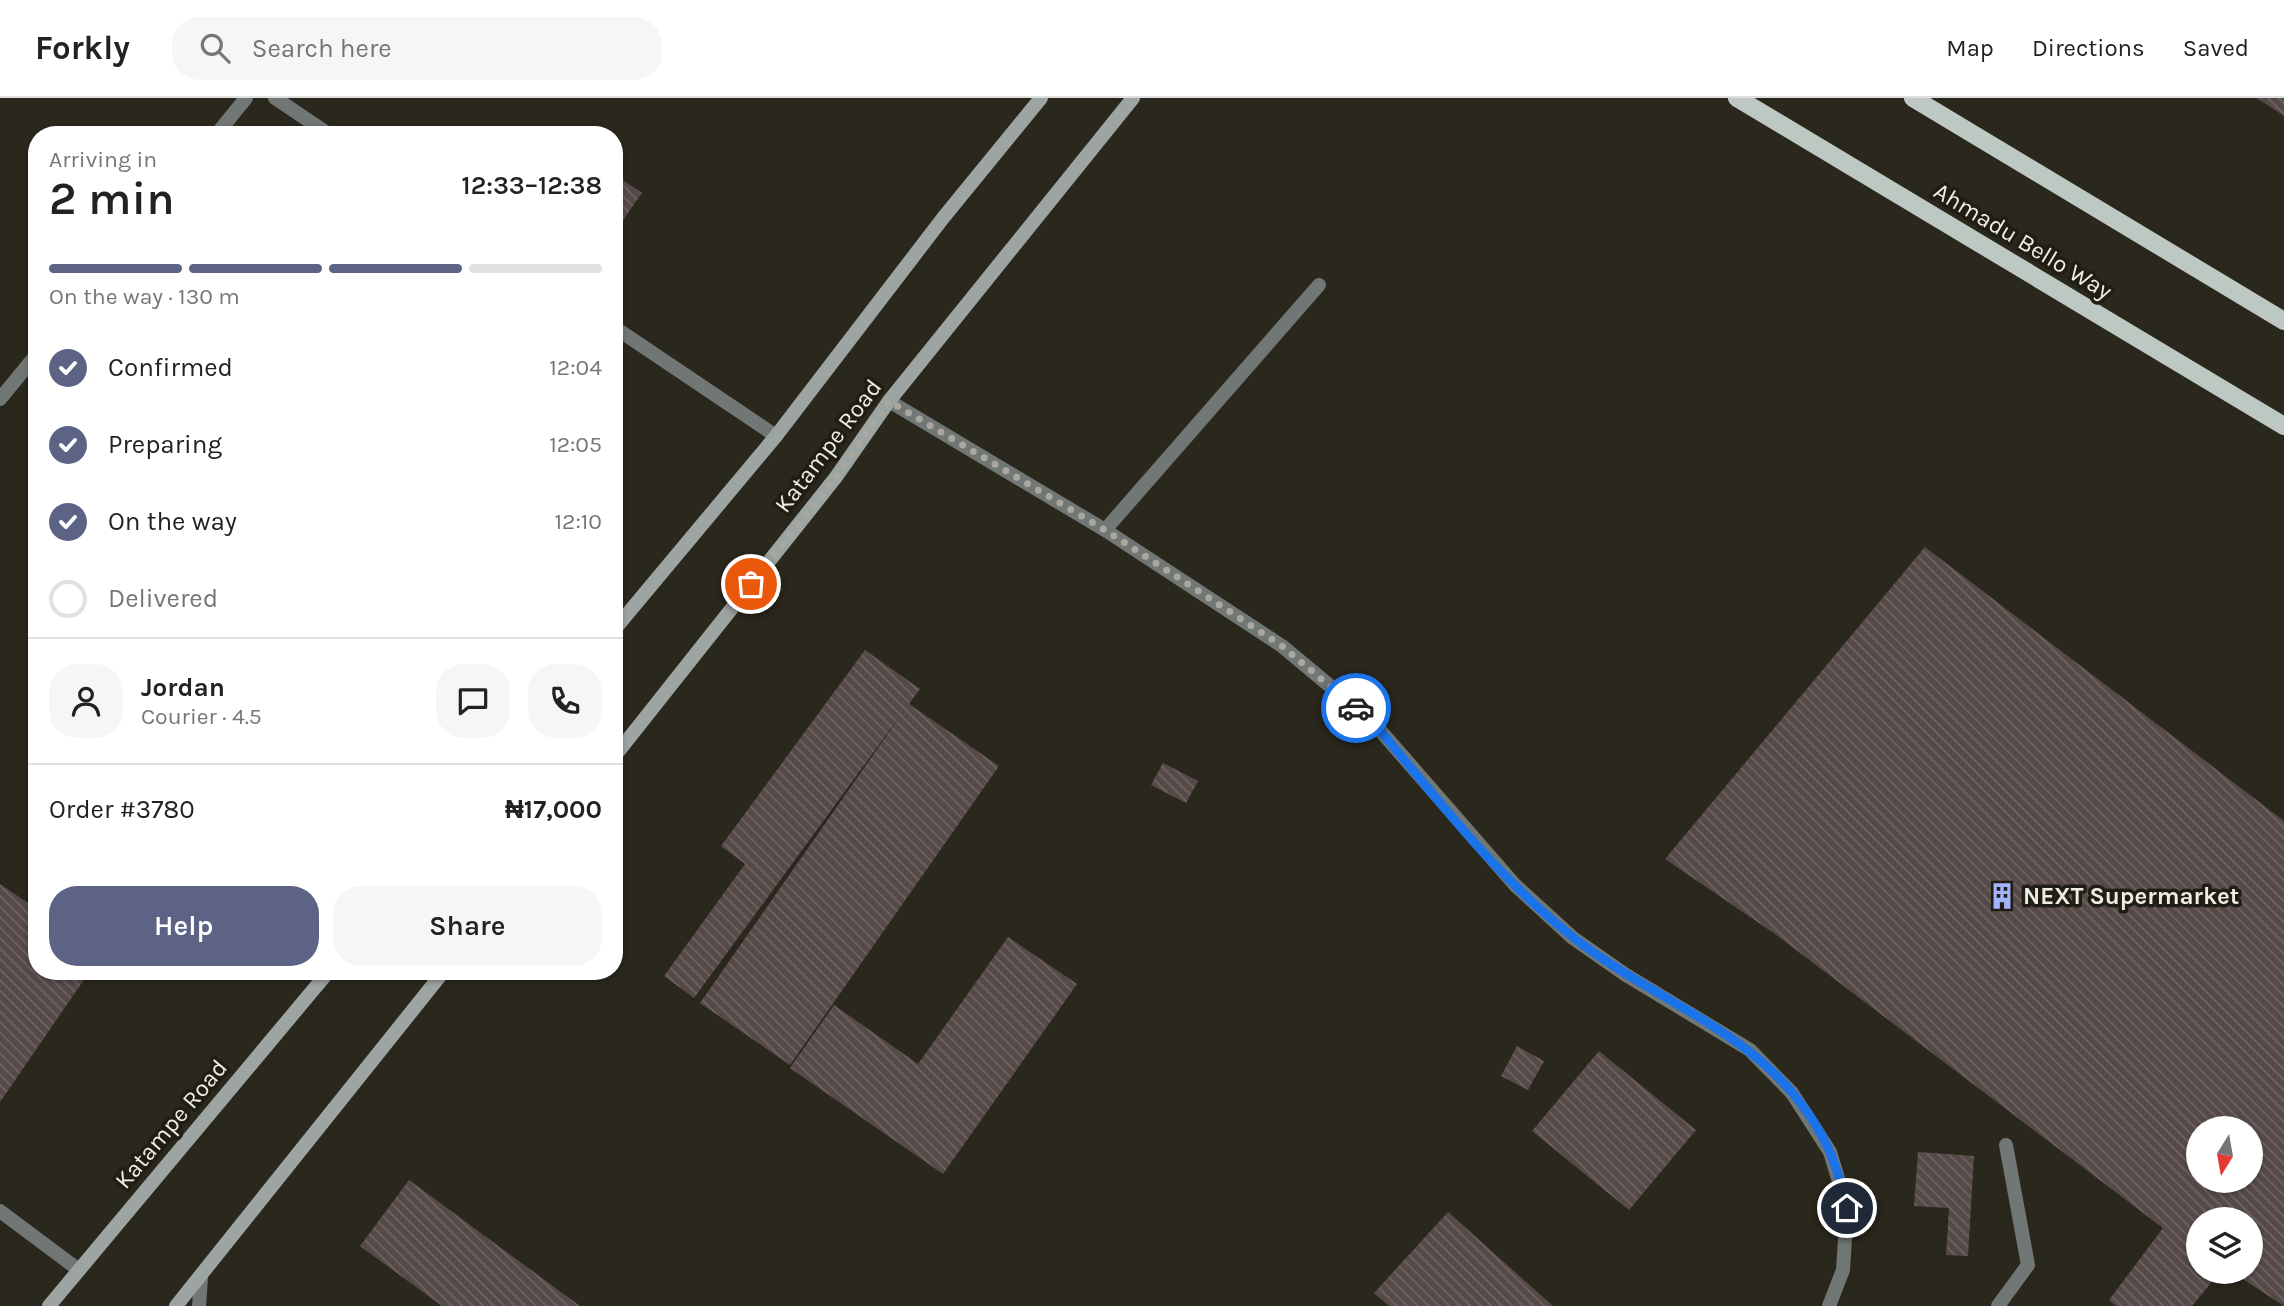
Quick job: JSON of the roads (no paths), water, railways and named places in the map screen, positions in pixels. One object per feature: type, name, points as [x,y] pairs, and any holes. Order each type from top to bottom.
[{"type":"main road","name":"Katampe Road","points":[[623,619],[776,436],[943,218],[1041,98]]},
{"type":"main road","name":"Katampe Road","points":[[623,746],[836,477],[889,401],[1133,98]]},
{"type":"main road","name":"Ahmadu Bello Way","points":[[1737,98],[2284,426]]},
{"type":"main road","points":[[1913,98],[2284,321]]},
{"type":"main road","name":"Katampe Road","points":[[49,1306],[321,980]]},
{"type":"main road","points":[[176,1306],[201,1279],[437,980]]},
{"type":"street","points":[[223,126],[246,98]]},
{"type":"street","points":[[275,98],[317,126]]},
{"type":"street","points":[[1105,530],[1319,285]]},
{"type":"street","points":[[623,333],[776,436]]},
{"type":"street","points":[[0,399],[28,365]]},
{"type":"street","points":[[889,401],[1105,530],[1282,646],[1372,721],[1515,885],[1573,938],[1626,975],[1750,1050],[1792,1093],[1830,1152],[1847,1208],[1843,1270],[1829,1306]]},
{"type":"street","points":[[1998,1306],[2028,1265],[2006,1144]]},
{"type":"street","points":[[0,1211],[79,1270]]},
{"type":"street","points":[[199,1306],[201,1279]]},
{"type":"place","name":"NEXT Supermarket","points":[[2002,896]]}]
